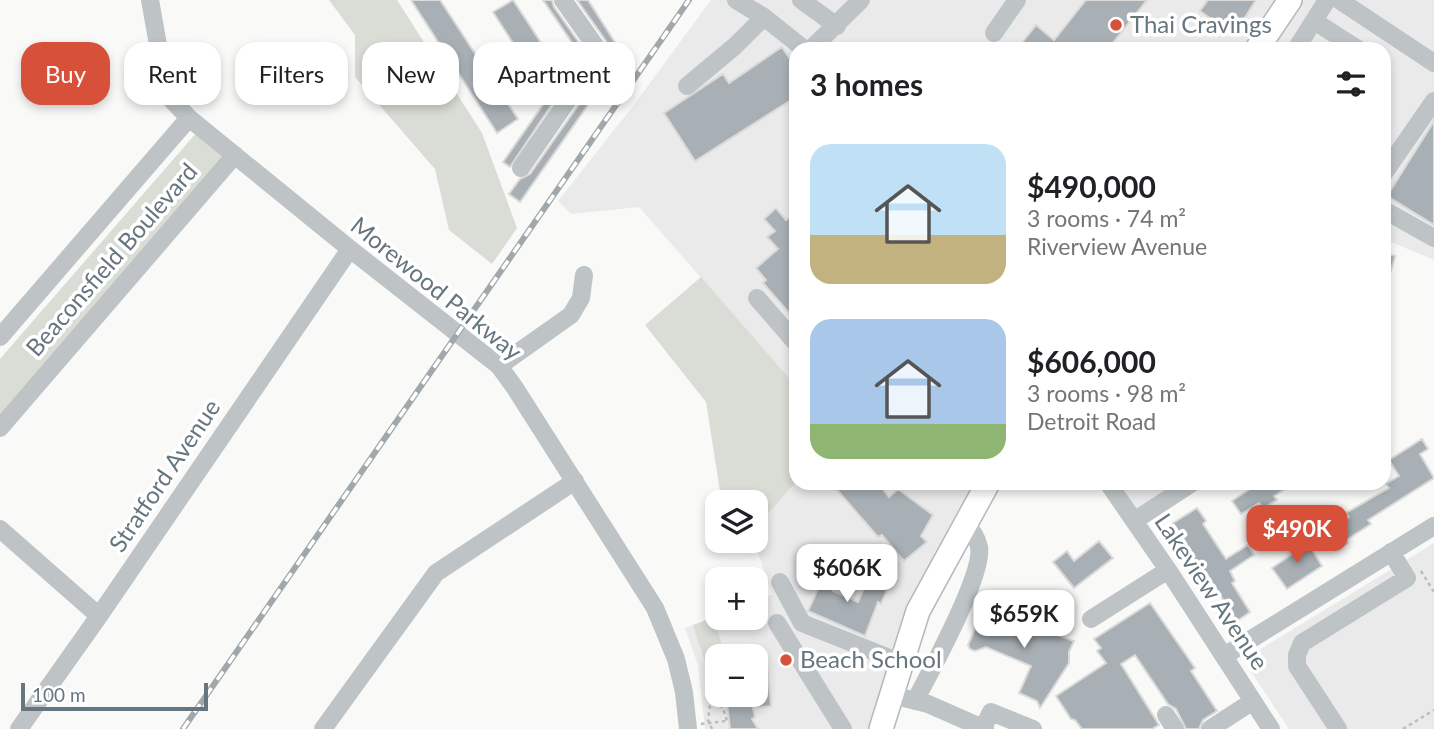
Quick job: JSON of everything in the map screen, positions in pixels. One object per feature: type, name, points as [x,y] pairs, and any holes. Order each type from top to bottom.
[{"type":"main road","points":[[1262,42],[1290,0]]},
{"type":"main road","points":[[881,729],[918,611],[984,490]]},
{"type":"street","name":"Morewood Parkway","points":[[150,0],[167,96],[189,118],[350,249],[499,366],[655,608],[676,659],[695,727]]},
{"type":"street","points":[[521,168],[597,58],[596,47],[564,0]]},
{"type":"street","points":[[736,0],[764,17],[795,42]]},
{"type":"street","points":[[801,0],[837,26]]},
{"type":"street","points":[[819,42],[861,0]]},
{"type":"street","points":[[994,33],[1017,0]]},
{"type":"street","points":[[1300,42],[1327,0]]},
{"type":"street","points":[[1339,0],[1434,63]]},
{"type":"street","points":[[687,86],[735,46],[764,17]]},
{"type":"street","points":[[1314,20],[1347,42]]},
{"type":"street","points":[[1391,163],[1434,101]]},
{"type":"street","name":"Beaconsfield Boulevard","points":[[0,337],[189,118]]},
{"type":"street","name":"Beaconsfield Boulevard","points":[[0,428],[235,155]]},
{"type":"street","points":[[1391,214],[1434,238]]},
{"type":"street","name":"Stratford Avenue","points":[[19,729],[350,249]]},
{"type":"street","points":[[499,366],[571,315],[581,298],[584,275]]},
{"type":"street","points":[[757,298],[789,335]]},
{"type":"street","points":[[323,729],[436,573],[575,481]]},
{"type":"street","name":"Lakeview Avenue","points":[[1113,490],[1271,729]]},
{"type":"street","points":[[1134,521],[1181,490]]},
{"type":"street","points":[[915,701],[956,621],[976,568],[979,549],[975,534],[966,524]]},
{"type":"street","points":[[1224,656],[1434,526]]},
{"type":"street","points":[[0,530],[99,616]]},
{"type":"street","points":[[1338,729],[1297,666],[1297,655],[1302,643],[1412,571],[1391,552]]},
{"type":"street","points":[[1091,619],[1168,570]]},
{"type":"street","points":[[780,582],[802,624],[902,663]]},
{"type":"street","points":[[777,623],[843,729]]},
{"type":"street","points":[[892,695],[915,701],[984,729],[991,712],[1033,729]]},
{"type":"street","points":[[1210,729],[1253,701]]},
{"type":"path","points":[[1412,571],[1434,592]]},
{"type":"path","points":[[695,727],[709,723],[728,721],[723,708],[714,703],[708,711],[709,723],[712,729]]},
{"type":"path","points":[[1403,729],[1434,710]]},
{"type":"shaded area","points":[[329,0],[397,0],[424,42],[362,42],[362,85],[355,77],[355,35]]},
{"type":"shaded area","points":[[711,0],[1434,0],[1434,260],[1391,242],[1391,42],[789,42],[789,378],[639,207],[571,214],[558,201],[635,105]]},
{"type":"shaded area","points":[[459,97],[482,133],[517,228],[492,264],[449,230],[435,169],[379,105],[459,105]]},
{"type":"shaded area","points":[[197,132],[226,158],[0,418],[0,359]]},
{"type":"shaded area","points":[[701,277],[789,378],[789,490],[768,514],[768,490],[720,490],[706,402],[645,325]]},
{"type":"shaded area","points":[[789,490],[993,490],[933,599],[889,729],[705,729],[698,665],[685,628],[705,620],[705,630],[768,630],[768,596],[772,594],[768,582],[768,567],[763,567],[758,553],[768,553],[768,514]]},
{"type":"shaded area","points":[[1121,490],[1188,490],[1141,521]]},
{"type":"shaded area","points":[[1434,543],[1434,729],[1289,729],[1248,667],[1249,656]]},
{"type":"shaded area","points":[[705,620],[705,630],[718,630],[722,644],[705,644],[705,662],[693,625]]},
{"type":"building","points":[[411,0],[440,0],[473,50],[473,96],[459,74],[459,42],[438,42]]},
{"type":"building","points":[[513,0],[541,42],[512,42],[493,12]]},
{"type":"building","points":[[543,0],[552,0],[579,42],[572,42]]},
{"type":"building","points":[[577,0],[588,0],[615,42],[606,41]]},
{"type":"building","points":[[1086,0],[1147,0],[1114,42],[1023,42],[1036,25],[1054,40]]},
{"type":"building","points":[[1208,0],[1256,0],[1234,35],[1200,11]]},
{"type":"building","points":[[782,47],[789,58],[789,101],[695,161],[664,113],[723,74],[729,83]]},
{"type":"building","points":[[479,105],[509,105],[518,119],[497,133]]},
{"type":"building","points":[[543,105],[552,105],[510,167],[503,162]]},
{"type":"building","points":[[578,105],[588,105],[520,202],[509,194],[520,179],[530,174]]},
{"type":"building","points":[[1434,121],[1434,225],[1391,198],[1391,190]]},
{"type":"building","points":[[776,208],[786,220],[789,218],[789,313],[763,283],[766,280],[756,268],[778,249],[767,237],[775,231],[764,219]]},
{"type":"building","points":[[1391,255],[1395,256],[1391,270]]},
{"type":"building","points":[[1422,439],[1428,449],[1420,454],[1434,478],[1368,520],[1371,524],[1335,550],[1327,538],[1334,533],[1331,528],[1349,517],[1346,513],[1386,490],[1391,490],[1391,481],[1399,476],[1391,459]]},
{"type":"building","points":[[837,490],[884,490],[889,497],[899,490],[933,515],[921,536],[927,542],[904,561],[882,535],[878,537]]},
{"type":"building","points":[[1248,490],[1284,490],[1274,496],[1277,500],[1263,508],[1259,503],[1241,514],[1232,501]]},
{"type":"building","points":[[1197,508],[1206,521],[1203,524],[1226,559],[1248,545],[1254,555],[1230,571],[1235,581],[1232,583],[1250,612],[1237,621],[1207,575],[1203,578],[1173,523]]},
{"type":"building","points":[[1299,516],[1306,527],[1295,534],[1288,524]]},
{"type":"building","points":[[1306,540],[1322,566],[1287,589],[1272,568],[1294,553],[1291,549]]},
{"type":"building","points":[[1099,541],[1113,558],[1074,588],[1053,562],[1067,551],[1074,561]]},
{"type":"building","points":[[827,569],[841,575],[833,591],[858,602],[869,577],[878,581],[876,585],[887,590],[881,604],[878,602],[865,636],[808,611]]},
{"type":"building","points":[[987,601],[998,606],[995,613],[1038,631],[1039,628],[1074,641],[1069,652],[1069,663],[1040,708],[1037,701],[1019,693],[1031,666],[986,647],[975,651],[968,645]]},
{"type":"building","points":[[1150,603],[1195,668],[1191,671],[1217,711],[1203,720],[1199,729],[1186,729],[1176,709],[1168,704],[1135,655],[1121,664],[1159,725],[1152,729],[1082,729],[1071,719],[1056,696],[1106,663],[1097,651],[1101,648],[1094,639]]},
{"type":"building","points":[[768,674],[771,706],[768,706]]},
{"type":"building","points":[[727,707],[762,707],[753,708],[755,717],[752,719],[758,729],[730,729]]},
{"type":"railway","points":[[183,729],[689,0]]},
{"type":"place","name":"Thai Cravings","points":[[1116,25]]},
{"type":"place","name":"Beach School","points":[[786,660]]}]
